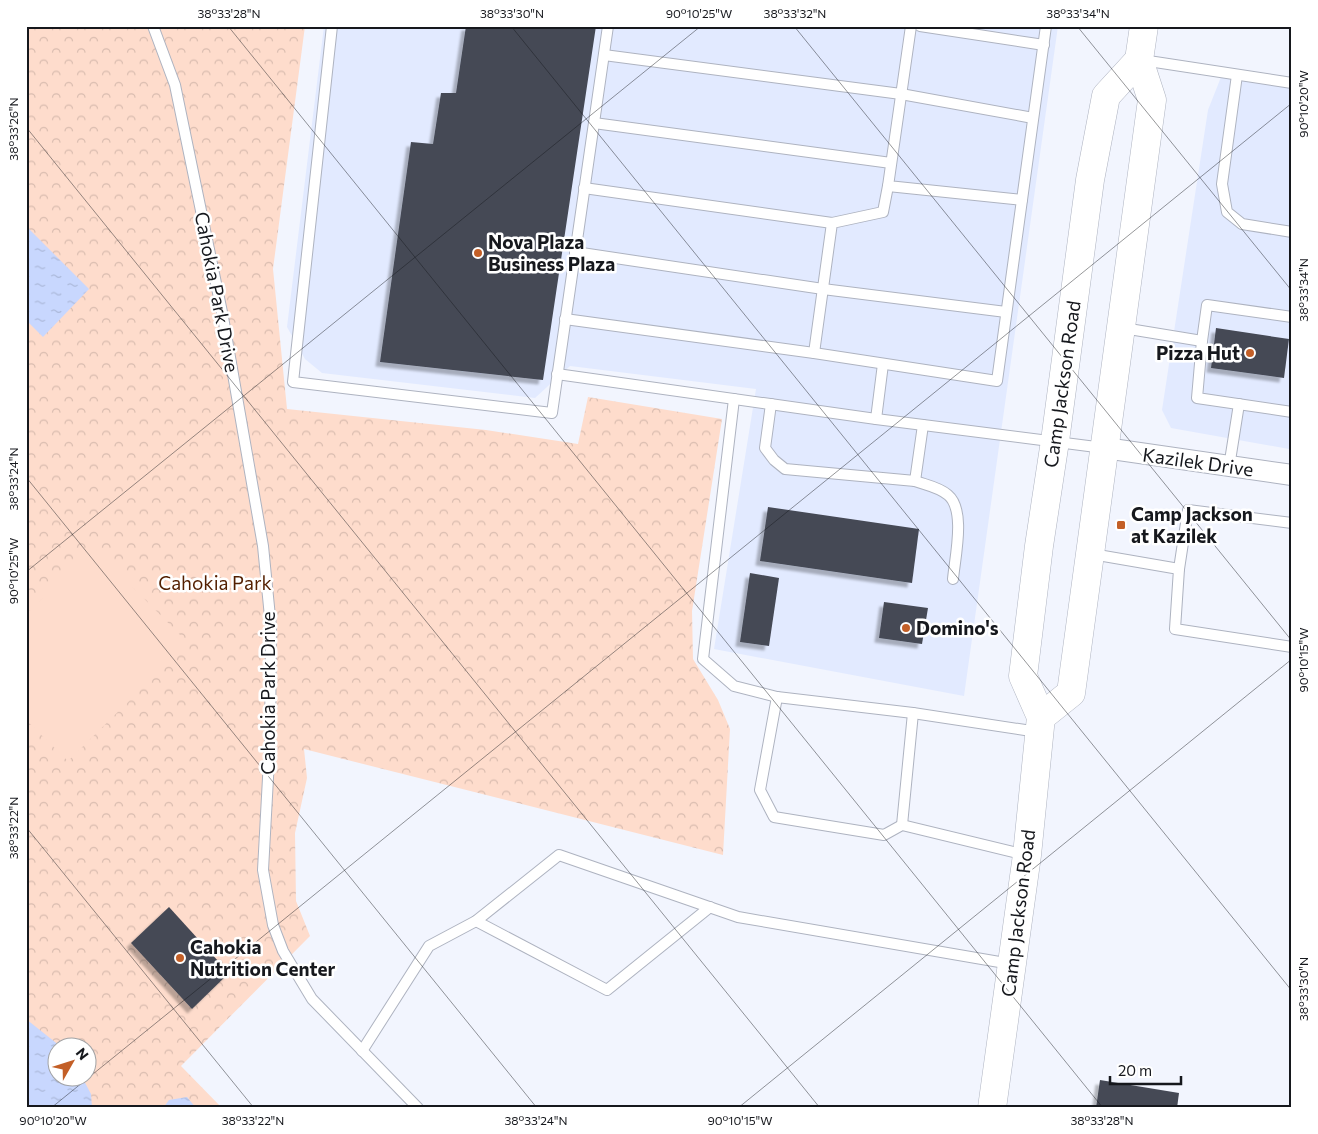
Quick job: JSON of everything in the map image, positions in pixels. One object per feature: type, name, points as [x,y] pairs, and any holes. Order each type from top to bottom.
[{"type":"main road","points":[[1040,725],[1071,693],[1152,100],[1139,60],[1144,26]]},
{"type":"main road","name":"Camp Jackson Road","points":[[992,1108],[1026,855],[1040,725],[1023,676],[1039,546],[1090,180],[1106,96],[1139,60]]},
{"type":"street","name":"Kazilek Drive","points":[[1105,448],[1292,476]]},
{"type":"lane","name":"Cahokia Park Drive","points":[[153,26],[175,85],[223,317],[264,546],[271,627],[270,741],[263,870],[273,926],[283,951],[312,999],[418,1108]]},
{"type":"lane","points":[[332,26],[294,382],[552,412],[608,26]]},
{"type":"lane","points":[[584,188],[832,223],[882,212],[888,186],[911,26]]},
{"type":"lane","points":[[920,26],[1044,45]]},
{"type":"lane","points":[[565,319],[814,353],[998,381],[1046,26]]},
{"type":"lane","points":[[604,54],[901,94],[1033,118]]},
{"type":"lane","points":[[1139,60],[1292,83]]},
{"type":"lane","points":[[1238,75],[1222,184],[1227,212],[1242,224],[1292,232]]},
{"type":"lane","points":[[594,123],[891,163]]},
{"type":"lane","points":[[888,186],[1022,200]]},
{"type":"lane","points":[[814,353],[832,223]]},
{"type":"lane","points":[[575,252],[823,289],[1006,312]]},
{"type":"lane","points":[[1292,317],[1207,305],[1197,398],[1292,412]]},
{"type":"lane","points":[[1122,328],[1202,341]]},
{"type":"lane","points":[[876,419],[884,364]]},
{"type":"lane","points":[[557,374],[876,419],[1105,448]]},
{"type":"lane","points":[[734,399],[704,659],[734,686],[777,697],[913,713],[1040,725]]},
{"type":"lane","points":[[770,404],[765,448],[774,460],[786,470],[915,482],[933,486],[955,503],[958,517],[953,579]]},
{"type":"lane","points":[[1229,468],[1239,404]]},
{"type":"lane","points":[[915,482],[923,425]]},
{"type":"lane","points":[[1292,523],[1188,510],[1179,569],[1175,629],[1292,647]]},
{"type":"lane","points":[[1090,554],[1179,569]]},
{"type":"lane","points":[[777,697],[760,790],[774,817],[884,835],[902,826],[1026,855]]},
{"type":"lane","points":[[902,826],[913,713]]},
{"type":"lane","points":[[362,1051],[429,946],[476,921],[559,855],[738,917],[1012,964]]},
{"type":"lane","points":[[476,921],[607,990],[710,907]]},
{"type":"shaded area","points":[[324,26],[1058,26],[964,696],[714,649],[756,389],[570,366],[535,398],[322,373],[305,359],[287,327]]},
{"type":"shaded area","points":[[1223,72],[1292,84],[1292,448],[1289,449],[1171,428],[1162,410],[1208,110]]},
{"type":"green space","name":"Cahokia Park","points":[[26,26],[305,26],[273,269],[287,409],[486,430],[578,444],[588,397],[722,419],[692,611],[693,659],[718,700],[730,729],[723,855],[304,749],[307,778],[295,833],[296,901],[310,936],[181,1066],[222,1108],[26,1108]]},
{"type":"green space","points":[[94,548],[188,643],[68,761],[26,720],[26,614]]},
{"type":"water","points":[[26,226],[89,289],[43,337],[26,320]]},
{"type":"water","points":[[26,1019],[48,1036],[48,1086],[87,1086],[91,1094],[92,1108],[26,1108]]},
{"type":"water","points":[[187,1097],[196,1108],[163,1108],[169,1100]]},
{"type":"building","name":"Nova Plaza Business Plaza","points":[[466,26],[596,26],[543,380],[380,362],[411,142],[433,144],[441,93],[456,93]]},
{"type":"building","name":"Pizza Hut","points":[[1216,328],[1289,339],[1284,378],[1211,368]]},
{"type":"building","points":[[768,507],[919,529],[912,583],[760,561]]},
{"type":"building","points":[[750,573],[779,578],[769,646],[740,642]]},
{"type":"building","points":[[884,602],[928,608],[922,644],[879,638]]},
{"type":"building","name":"Cahokia Nutrition Center","points":[[169,907],[229,973],[192,1009],[131,943]]},
{"type":"building","points":[[1100,1080],[1179,1093],[1177,1108],[1096,1108]]},
{"type":"place","name":"Nova Plaza Business Plaza","points":[[478,253]]},
{"type":"place","name":"Pizza Hut","points":[[1250,353]]},
{"type":"place","name":"Camp Jackson at Kazilek","points":[[1121,525]]},
{"type":"place","name":"Domino's","points":[[906,628]]},
{"type":"place","name":"Cahokia Nutrition Center","points":[[180,958]]}]
